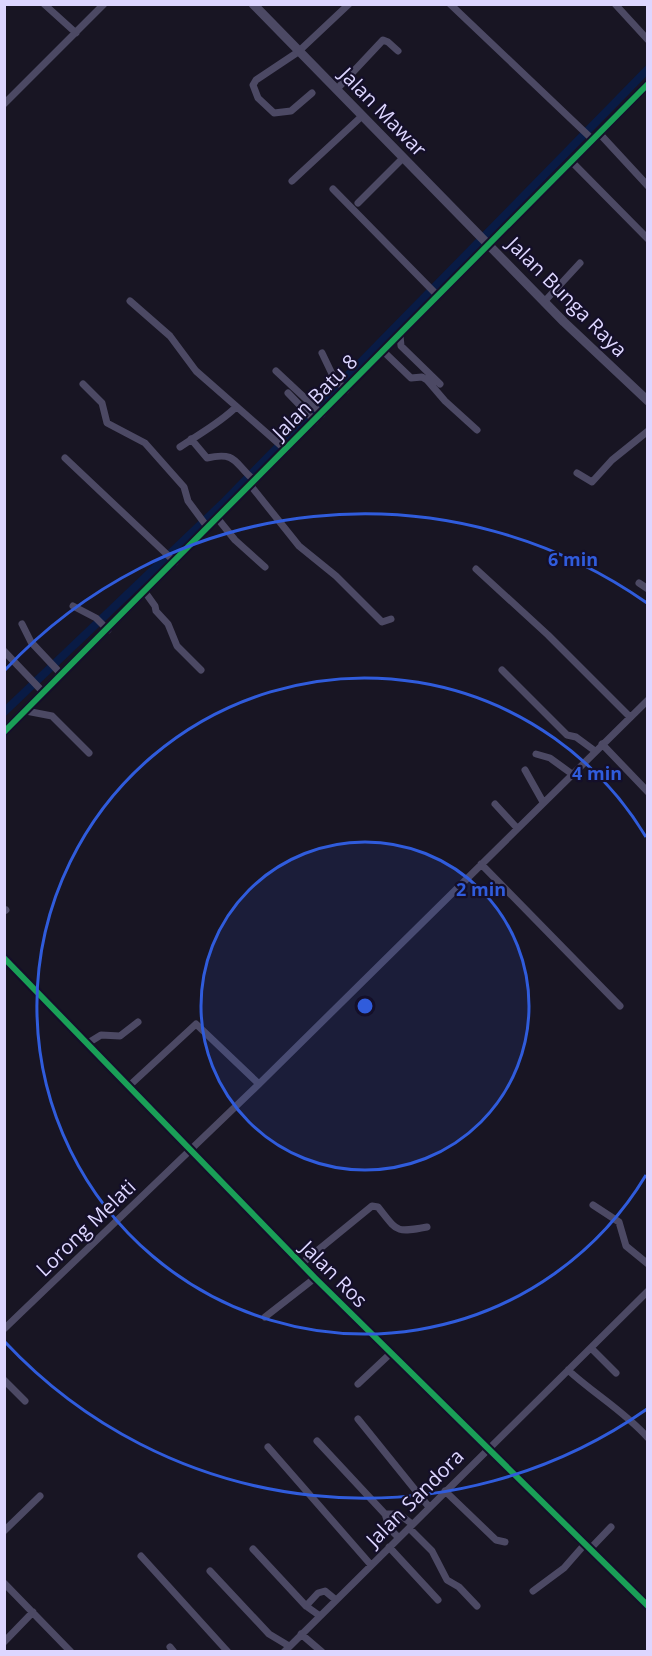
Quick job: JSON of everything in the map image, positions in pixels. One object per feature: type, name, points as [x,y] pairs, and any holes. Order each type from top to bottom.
[{"type":"street","points":[[45,4],[76,33]]},
{"type":"street","points":[[90,4],[97,12]]},
{"type":"street","points":[[4,104],[104,4]]},
{"type":"street","name":"Jalan Mawar","points":[[253,4],[487,243]]},
{"type":"street","points":[[312,93],[291,111],[282,114],[274,113],[254,91],[256,80],[298,52],[349,4]]},
{"type":"street","points":[[450,4],[582,129],[594,136],[648,186]]},
{"type":"street","points":[[615,4],[648,40]]},
{"type":"street","points":[[337,89],[383,40],[398,51]]},
{"type":"street","name":"Jalan Batu 8","points":[[4,732],[26,711],[41,690],[102,624],[144,592],[172,560],[207,526],[218,519],[341,385],[400,335],[487,243],[648,84]]},
{"type":"street","points":[[292,181],[362,116]]},
{"type":"street","points":[[358,203],[403,158]]},
{"type":"street","points":[[571,161],[648,239]]},
{"type":"street","points":[[333,189],[438,296]]},
{"type":"street","name":"Jalan Bunga Raya","points":[[487,243],[544,302],[648,401]]},
{"type":"street","points":[[544,302],[580,263]]},
{"type":"street","points":[[130,301],[170,336],[196,371],[285,448]]},
{"type":"street","points":[[400,335],[401,346],[440,384]]},
{"type":"street","points":[[383,351],[411,378],[422,377],[427,380],[445,401],[477,430]]},
{"type":"street","points":[[322,353],[341,385]]},
{"type":"street","points":[[276,371],[288,393],[314,414]]},
{"type":"street","points":[[83,384],[102,403],[107,423],[145,443],[169,470],[188,494],[188,501],[207,526]]},
{"type":"street","points":[[180,447],[210,424],[219,422],[236,407]]},
{"type":"street","points":[[577,473],[592,482],[612,460],[648,431]]},
{"type":"street","points":[[191,439],[207,458],[228,455],[233,457],[252,481],[272,515],[305,552],[336,576],[382,622],[392,619]]},
{"type":"street","points":[[65,458],[172,560]]},
{"type":"street","points":[[218,519],[235,540],[266,567]]},
{"type":"street","points":[[476,569],[548,635],[630,717]]},
{"type":"street","points":[[639,583],[648,589]]},
{"type":"street","points":[[144,592],[168,624],[177,646],[201,670]]},
{"type":"street","points":[[73,606],[102,624]]},
{"type":"street","points":[[22,624],[24,633],[58,672]]},
{"type":"street","points":[[4,651],[41,690]]},
{"type":"street","points":[[502,670],[567,735],[576,737],[595,751]]},
{"type":"street","name":"Lorong Melati","points":[[4,1329],[259,1084],[648,700]]},
{"type":"street","points":[[26,711],[52,716],[89,753]]},
{"type":"street","points":[[602,744],[648,792]]},
{"type":"street","points":[[536,754],[550,758],[572,774]]},
{"type":"street","points":[[525,770],[543,802]]},
{"type":"street","points":[[495,804],[517,828]]},
{"type":"street","points":[[481,864],[620,1006]]},
{"type":"street","name":"Jalan Ros","points":[[4,958],[301,1264],[588,1547],[646,1601]]},
{"type":"street","points":[[88,1044],[101,1035],[120,1036],[138,1022]]},
{"type":"street","points":[[129,1086],[196,1024],[259,1084]]},
{"type":"street","points":[[593,1205],[619,1222],[626,1245],[648,1263]]},
{"type":"street","points":[[301,1264],[372,1206],[378,1208],[396,1229],[403,1232],[427,1227]]},
{"type":"street","points":[[265,1317],[315,1278]]},
{"type":"street","name":"Jalan Sandora","points":[[286,1649],[648,1291]]},
{"type":"street","points":[[591,1348],[616,1373]]},
{"type":"street","points":[[358,1384],[391,1353]]},
{"type":"street","points":[[568,1370],[593,1393],[617,1407],[648,1438]]},
{"type":"street","points":[[4,1380],[25,1401]]},
{"type":"street","points":[[358,1419],[429,1507]]},
{"type":"street","points":[[317,1441],[385,1514],[390,1529],[398,1537]]},
{"type":"street","points":[[268,1447],[370,1565]]},
{"type":"street","points":[[445,1491],[496,1540],[505,1542]]},
{"type":"street","points":[[4,1531],[40,1496]]},
{"type":"street","points":[[385,1514],[399,1514],[432,1551],[447,1580],[459,1587],[477,1606]]},
{"type":"street","points":[[532,1591],[564,1568],[611,1527]]},
{"type":"street","points":[[389,1547],[438,1600]]},
{"type":"street","points":[[253,1549],[306,1606],[320,1616]]},
{"type":"street","points":[[141,1556],[228,1652]]},
{"type":"street","points":[[210,1571],[286,1649]]},
{"type":"street","points":[[4,1582],[70,1652]]},
{"type":"street","points":[[306,1606],[322,1591],[336,1600]]},
{"type":"street","points":[[4,1642],[33,1612]]},
{"type":"street","points":[[301,1634],[321,1652]]},
{"type":"waterway","points":[[4,712],[222,504],[648,69]]},
{"type":"cycle path","points":[[4,732],[648,84]]},
{"type":"cycle path","points":[[4,958],[315,1278],[648,1606]]}]
